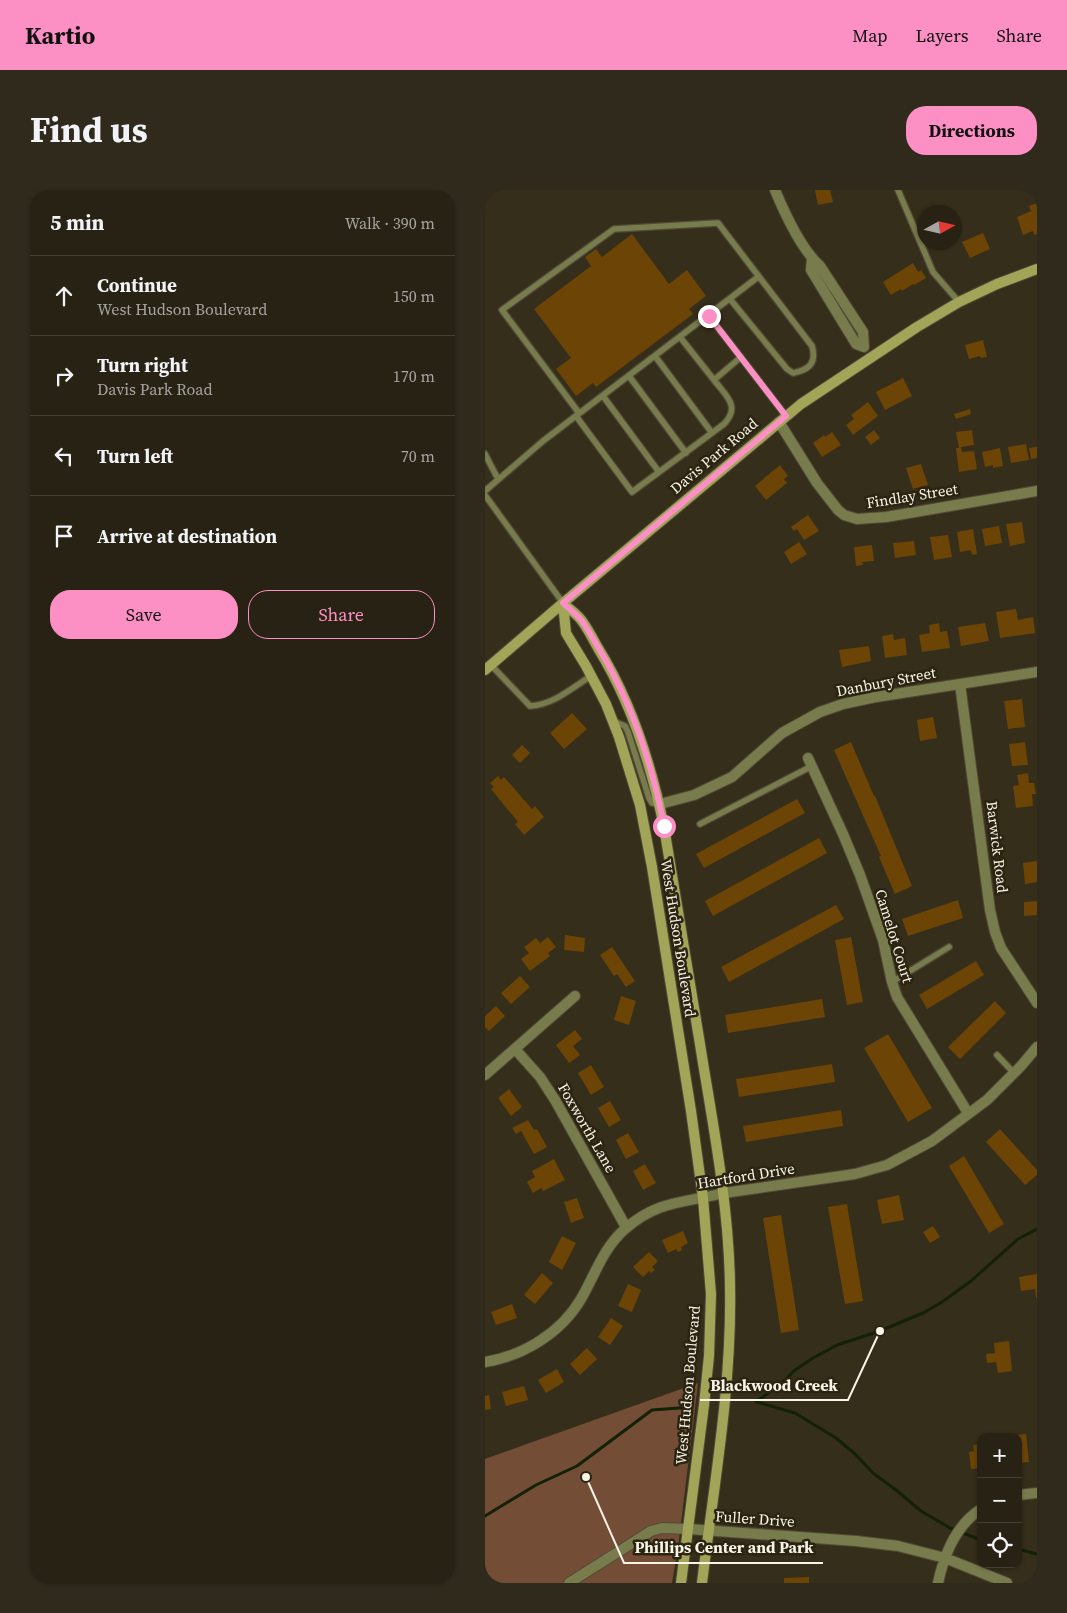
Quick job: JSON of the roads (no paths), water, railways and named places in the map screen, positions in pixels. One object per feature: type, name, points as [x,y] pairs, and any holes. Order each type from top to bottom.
[{"type":"main road","name":"Davis Park Road","points":[[488,667],[801,404],[917,327],[959,302],[997,284],[1037,269]]},
{"type":"main road","name":"West Hudson Boulevard","points":[[563,603],[566,633],[591,676],[613,721],[640,805],[693,1118],[703,1198],[711,1294],[709,1356],[705,1405],[681,1583]]},
{"type":"main road","name":"West Hudson Boulevard","points":[[563,603],[582,620],[606,661],[620,687],[646,751],[660,804],[716,1140],[728,1236],[730,1285],[729,1351],[725,1402],[702,1583]]},
{"type":"street","points":[[775,190],[786,216],[812,258],[811,270],[856,344],[864,347],[871,357]]},
{"type":"street","name":"Findlay Street","points":[[783,419],[817,483],[838,510],[844,515],[857,519],[886,517],[1037,491]]},
{"type":"street","name":"Danbury Street","points":[[660,804],[694,795],[731,777],[782,733],[820,712],[851,702],[1037,672]]},
{"type":"street","name":"Barwick Road","points":[[961,684],[990,910],[995,932],[1001,948],[1037,1002]]},
{"type":"street","name":"Camelot Court","points":[[810,762],[860,875],[883,940],[897,997],[968,1113]]},
{"type":"street","points":[[485,1075],[575,996]]},
{"type":"street","name":"Hartford Drive","points":[[485,1362],[523,1350],[550,1334],[564,1322],[581,1299],[604,1252],[617,1236],[626,1227],[661,1206],[723,1193],[855,1174],[887,1166],[932,1141],[987,1100],[1037,1047]]},
{"type":"street","name":"Foxworth Lane","points":[[515,1049],[540,1077],[555,1100],[626,1227]]},
{"type":"street","points":[[1022,1495],[1037,1493]]},
{"type":"street","points":[[938,1583],[945,1558],[954,1537],[969,1516],[977,1511]]},
{"type":"street","name":"Fuller Drive","points":[[569,1583],[651,1531],[661,1528],[689,1528],[899,1546],[945,1558],[1007,1583]]},
{"type":"lane","points":[[898,190],[933,272],[959,302]]},
{"type":"lane","points":[[680,337],[731,402],[733,408],[731,416],[686,453],[632,492],[502,310],[614,229],[718,223],[812,346],[815,354],[813,361],[807,369],[793,373],[787,369],[730,300]]},
{"type":"lane","points":[[485,491],[543,441],[758,277]]},
{"type":"lane","points":[[709,316],[783,419]]},
{"type":"lane","points":[[655,356],[712,433]]},
{"type":"lane","points":[[714,380],[741,358]]},
{"type":"lane","points":[[629,376],[686,453]]},
{"type":"lane","points":[[603,396],[659,472]]},
{"type":"lane","points":[[485,454],[498,479]]},
{"type":"lane","points":[[485,495],[563,603]]},
{"type":"lane","points":[[488,667],[530,706],[551,701],[591,676]]},
{"type":"lane","points":[[613,721],[625,726],[638,758],[649,798],[652,803],[660,804]]},
{"type":"lane","points":[[700,824],[810,762]]},
{"type":"lane","points":[[892,982],[949,947]]},
{"type":"lane","points":[[997,1055],[1014,1073]]},
{"type":"waterway","points":[[756,1402],[782,1383],[795,1370],[837,1345],[880,1331],[923,1313],[942,1302],[971,1281],[1018,1239],[1037,1229]]},
{"type":"waterway","points":[[757,1402],[795,1413],[836,1438],[873,1473],[921,1511],[950,1528],[977,1538]]},
{"type":"waterway","points":[[485,1516],[536,1485],[577,1466],[652,1410],[692,1407]]},
{"type":"waterway","points":[[1022,1550],[1037,1554]]},
{"type":"place","name":"Blackwood Creek","points":[[880,1331]]},
{"type":"place","name":"Phillips Center and Park","points":[[586,1477]]}]
